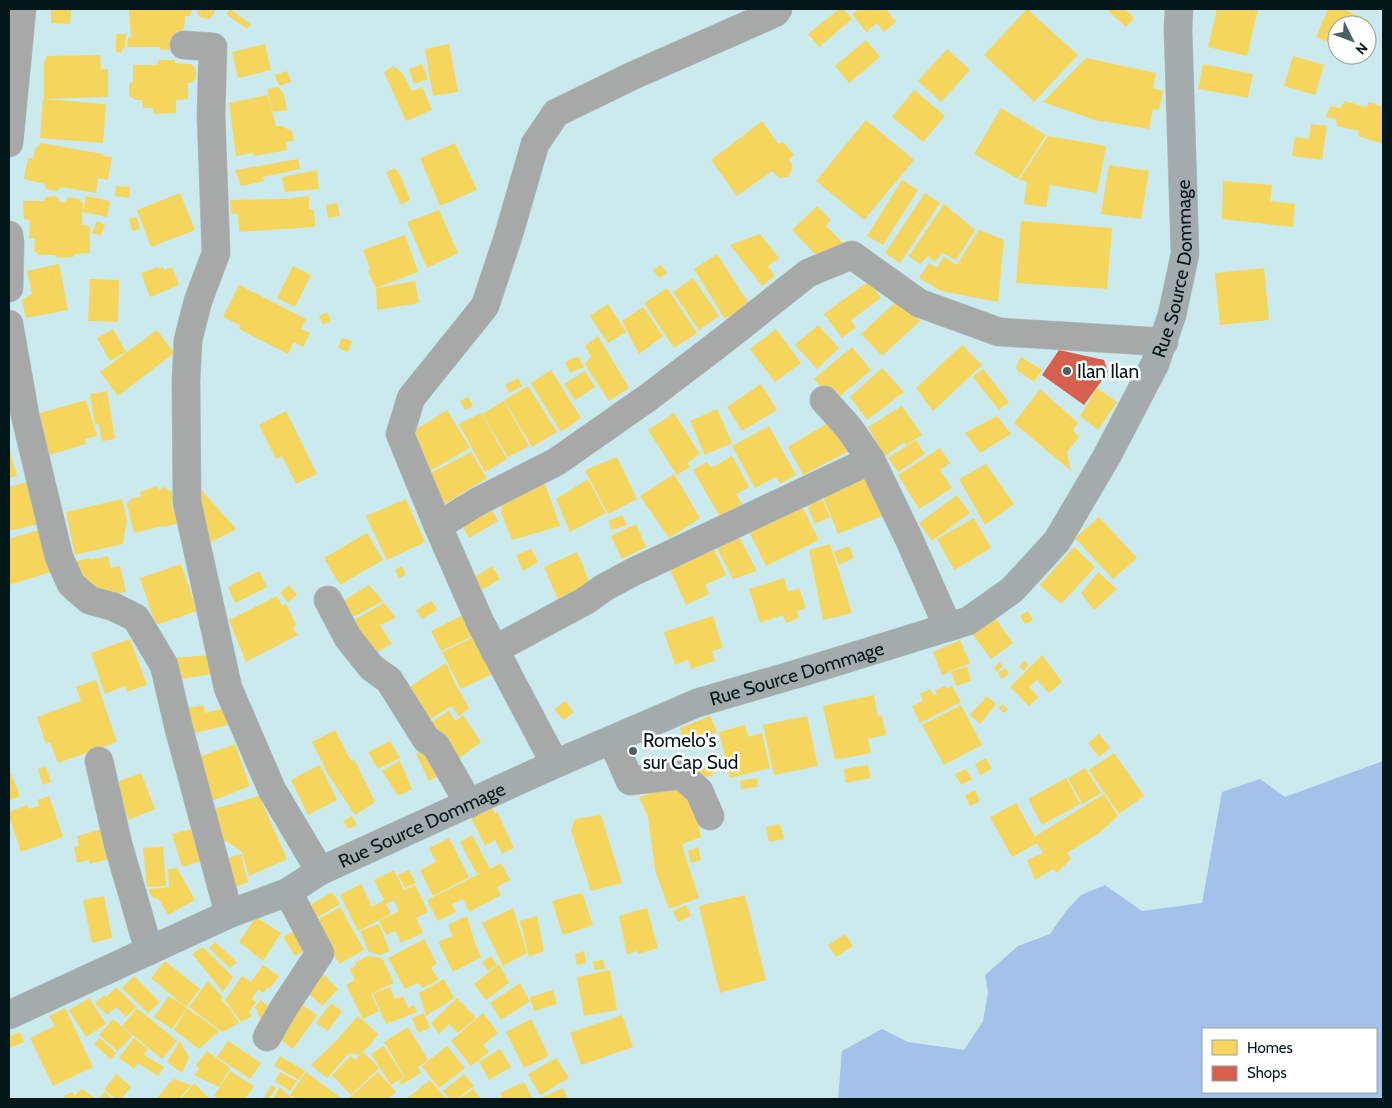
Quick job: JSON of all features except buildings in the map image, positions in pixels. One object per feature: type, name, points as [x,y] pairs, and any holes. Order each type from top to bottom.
[{"type":"main road","name":"Rue Source Dommage","points":[[9,1015],[229,914],[288,892],[320,871],[554,764],[697,703],[968,620],[1012,590],[1058,541],[1107,456],[1155,364],[1172,315],[1184,254],[1179,9]]},
{"type":"street","points":[[9,136],[22,9]]},
{"type":"street","points":[[554,764],[480,622],[400,434],[411,398],[484,306],[508,237],[535,144],[556,113],[632,76],[775,13],[778,9]]},
{"type":"street","points":[[184,45],[213,47],[211,114],[216,253],[198,301],[188,340],[186,381],[187,502],[228,688],[272,790],[320,871]]},
{"type":"street","points":[[9,235],[9,288]]},
{"type":"street","points":[[438,526],[477,502],[556,462],[646,399],[725,340],[808,273],[852,255],[918,303],[998,332],[1164,342]]},
{"type":"street","points":[[9,324],[25,415],[60,557],[71,584],[89,600],[114,607],[136,618],[164,665],[229,914]]},
{"type":"street","points":[[824,400],[849,428],[871,460],[948,627]]},
{"type":"street","points":[[494,650],[585,601],[605,587],[633,572],[871,460]]},
{"type":"street","points":[[328,600],[348,638],[372,668],[389,680],[426,739],[436,746],[469,804]]},
{"type":"street","points":[[612,740],[630,781],[680,775],[699,791],[710,816]]},
{"type":"street","points":[[100,761],[118,844],[149,951]]},
{"type":"street","points":[[267,1037],[320,953],[288,892]]},
{"type":"water","points":[[1383,761],[1383,1099],[838,1099],[842,1051],[882,1029],[908,1042],[964,1050],[983,1021],[988,992],[985,975],[1018,946],[1050,934],[1066,911],[1081,895],[1105,885],[1142,911],[1202,903],[1222,792],[1260,779],[1285,797]]},
{"type":"place","name":"Ilan Ilan","points":[[1067,371]]},
{"type":"place","name":"Romelo's sur Cap Sud","points":[[633,751]]}]
